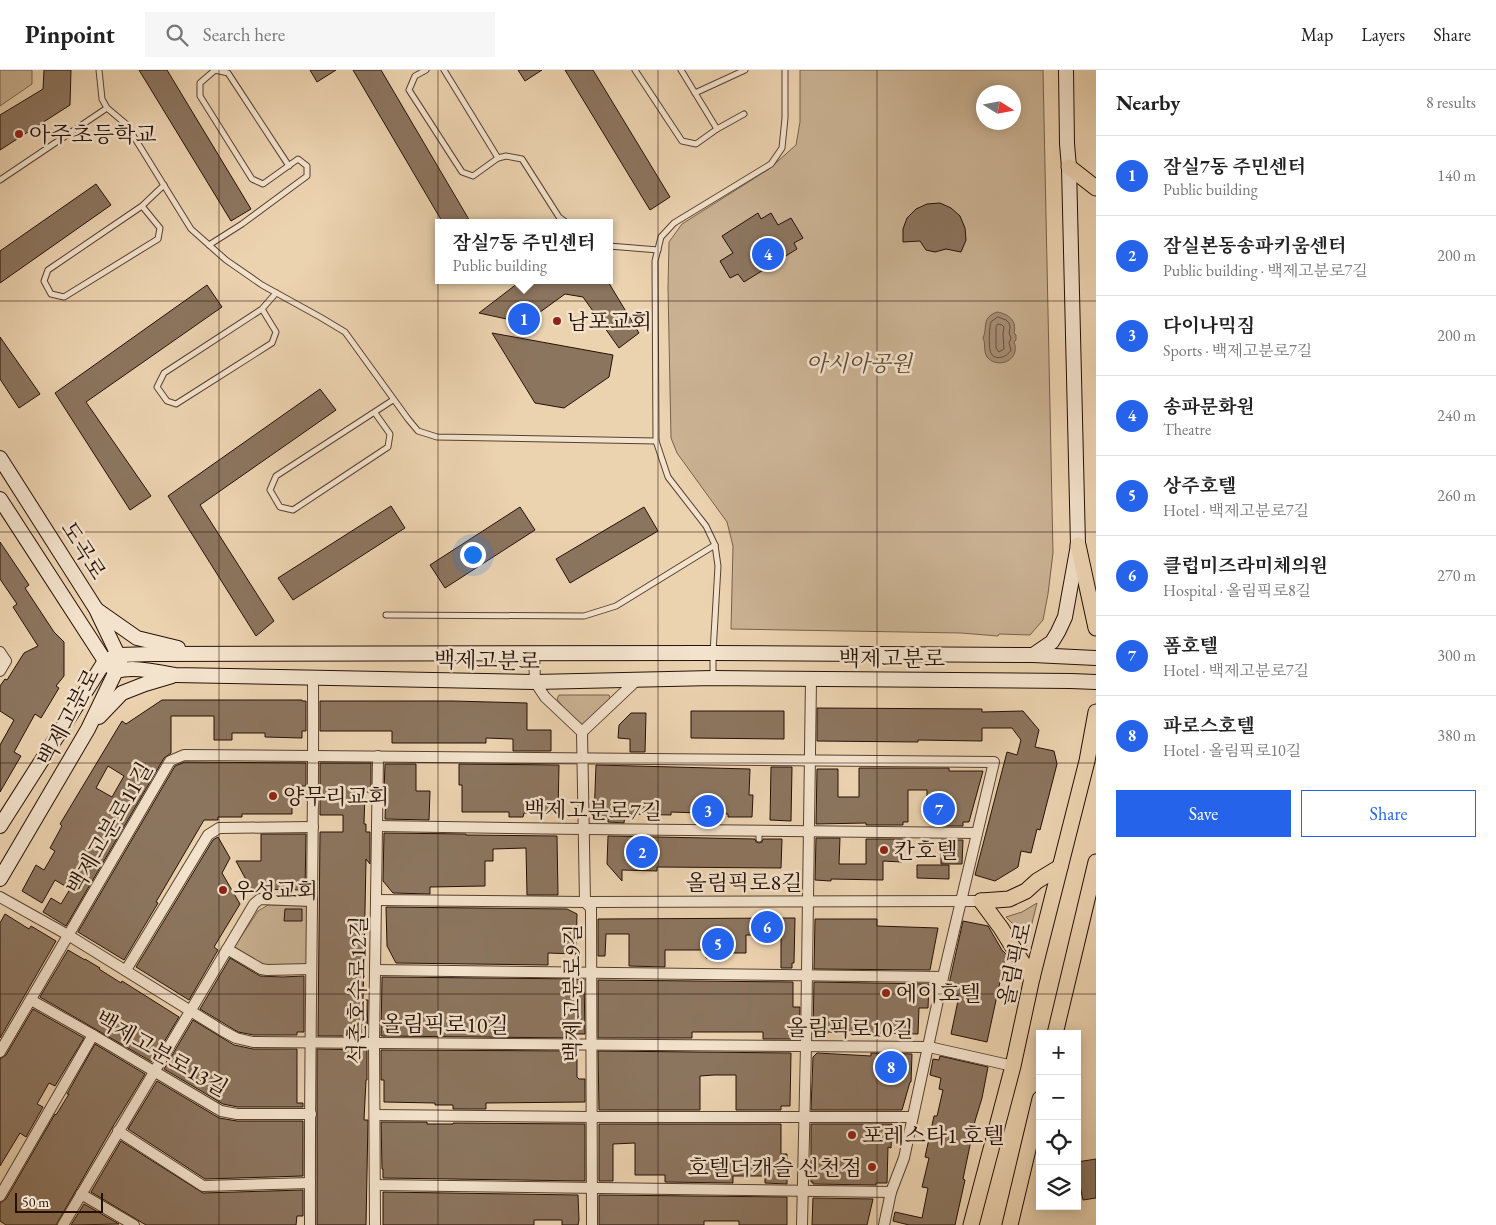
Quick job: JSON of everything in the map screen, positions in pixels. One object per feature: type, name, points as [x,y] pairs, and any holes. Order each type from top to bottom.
[{"type":"main road","points":[[1066,70],[1067,144],[1070,166],[1078,546],[1096,628]]},
{"type":"main road","points":[[1070,166],[1096,188]]},
{"type":"main road","name":"도곡로","points":[[0,458],[96,609],[118,655],[119,670]]},
{"type":"main road","name":"도곡로","points":[[0,499],[105,661],[119,670]]},
{"type":"main road","points":[[1032,655],[1052,642],[1065,617],[1078,546]]},
{"type":"main road","points":[[96,609],[136,638],[206,654]]},
{"type":"main road","name":"백제고분로","points":[[0,826],[105,661],[118,655],[713,653],[1032,655],[1096,658]]},
{"type":"main road","name":"백제고분로","points":[[0,879],[88,729],[119,670],[132,669],[175,675],[313,679],[535,682],[713,678],[1062,680],[1096,682]]},
{"type":"main road","points":[[88,729],[122,694],[145,684],[175,675]]},
{"type":"main road","name":"올림픽로","points":[[971,1225],[1013,1066],[1032,978],[1087,761],[1096,712]]},
{"type":"main road","points":[[1056,1030],[1096,862]]},
{"type":"main road","points":[[981,901],[1009,899],[1026,891],[1060,867]]},
{"type":"main road","points":[[981,901],[1001,928],[1032,978]]},
{"type":"main road","points":[[1010,1225],[1036,1116]]},
{"type":"street","points":[[0,652],[6,661],[0,672]]},
{"type":"street","points":[[534,653],[535,682],[545,697],[582,732],[637,680]]},
{"type":"street","points":[[310,1225],[313,679]]},
{"type":"street","points":[[802,1225],[811,679]]},
{"type":"street","name":"백제고분로9길","points":[[582,732],[585,902],[591,908],[592,1225]]},
{"type":"street","name":"백제고분로11길","points":[[0,1052],[170,761],[184,755],[378,756]]},
{"type":"street","points":[[378,756],[994,762],[961,901]]},
{"type":"street","name":"석촌호수로12길","points":[[375,1225],[374,1042],[378,756]]},
{"type":"street","name":"백제고분로7길","points":[[377,826],[583,829],[759,835],[809,831],[978,833]]},
{"type":"street","points":[[126,970],[208,835],[219,828],[313,827]]},
{"type":"street","name":"올림픽로10길","points":[[0,897],[68,935],[236,1038],[253,1042],[929,1047],[1013,1066]]},
{"type":"street","points":[[63,1225],[254,904],[260,898],[312,901]]},
{"type":"street","name":"올림픽로8길","points":[[376,900],[585,902],[981,901]]},
{"type":"street","name":"올림픽로10길","points":[[929,1047],[961,901]]},
{"type":"street","points":[[227,949],[261,969],[311,969]]},
{"type":"street","points":[[375,970],[943,977]]},
{"type":"street","name":"백제고분로13길","points":[[31,1000],[221,1111],[237,1114],[311,1114]]},
{"type":"street","points":[[0,1196],[93,1035]]},
{"type":"street","points":[[884,1225],[892,1192],[904,1158],[929,1047]]},
{"type":"street","points":[[374,1115],[912,1117]]},
{"type":"street","points":[[118,1131],[203,1186],[310,1184]]},
{"type":"street","points":[[375,1185],[892,1192]]},
{"type":"street","points":[[81,1194],[134,1225]]},
{"type":"lane","points":[[99,70],[102,99],[107,108],[126,124],[190,229],[262,285],[345,332],[393,400],[418,431],[436,438],[656,441]]},
{"type":"lane","points":[[209,245],[242,224],[307,176],[307,166],[298,159],[289,166],[263,184],[252,179],[200,96],[200,83],[215,70],[228,73],[289,166]]},
{"type":"lane","points":[[426,70],[415,76],[409,90],[462,172],[473,176],[498,158],[506,156],[522,159],[562,219]]},
{"type":"lane","points":[[444,70],[498,158]]},
{"type":"lane","points":[[635,70],[682,141],[696,144],[717,129],[744,114]]},
{"type":"lane","points":[[681,70],[717,129]]},
{"type":"lane","points":[[695,93],[745,70]]},
{"type":"lane","points":[[713,678],[718,566],[715,545],[706,526],[668,477],[656,441],[655,261],[661,237],[674,223],[771,164],[782,148],[785,118],[785,70]]},
{"type":"lane","points":[[0,180],[107,108]]},
{"type":"lane","points":[[142,206],[160,228],[158,239],[64,297],[51,294],[44,281],[48,270],[142,206],[164,186]]},
{"type":"lane","points":[[613,246],[658,250]]},
{"type":"lane","points":[[262,309],[276,332],[272,343],[176,404],[167,401],[158,387],[164,373],[262,309],[276,293]]},
{"type":"lane","points":[[375,413],[390,434],[388,447],[293,510],[280,507],[270,490],[276,476],[393,400]]},
{"type":"lane","points":[[386,615],[584,616],[616,606],[715,545]]},
{"type":"green space","points":[[0,70],[32,70],[32,84],[0,106]]},
{"type":"green space","name":"아시아공원","points":[[800,70],[1043,70],[1053,553],[1043,620],[1030,635],[999,634],[998,636],[961,633],[731,629],[733,546],[727,522],[677,453],[671,438],[669,242],[682,224],[769,169],[796,145],[800,122]]},
{"type":"green space","points":[[559,695],[609,695],[611,700],[584,727],[578,727],[557,699]]},
{"type":"green space","points":[[1037,903],[1026,947],[1018,929],[1006,917],[1022,912]]},
{"type":"green space","points":[[268,905],[309,906],[308,966],[264,967],[233,949],[258,911]]},
{"type":"water","points":[[997,312],[1005,314],[1011,319],[1016,335],[1014,354],[1002,363],[992,361],[987,357],[983,338],[987,320],[992,314]]},
{"type":"building","points":[[44,70],[71,70],[70,105],[0,150],[0,115],[43,89]]},
{"type":"building","points":[[139,70],[167,70],[251,209],[231,221]]},
{"type":"building","points":[[310,70],[336,70],[317,82]]},
{"type":"building","points":[[353,70],[381,70],[469,219],[441,219]]},
{"type":"building","points":[[518,70],[542,70],[525,81]]},
{"type":"building","points":[[565,70],[593,70],[670,197],[650,210]]},
{"type":"building","points":[[96,184],[111,205],[0,283],[0,251]]},
{"type":"building","points":[[940,203],[951,208],[960,216],[965,228],[966,240],[961,252],[946,249],[935,252],[926,250],[920,241],[903,242],[903,229],[907,218],[916,209],[927,204]]},
{"type":"building","points":[[758,213],[761,219],[771,213],[778,225],[791,218],[803,238],[794,243],[797,249],[744,282],[738,274],[730,278],[720,261],[733,253],[722,236]]},
{"type":"building","points":[[517,284],[609,284],[639,333],[619,348],[583,297],[565,294],[525,323],[479,313]]},
{"type":"building","points":[[207,285],[222,307],[86,402],[151,496],[130,510],[55,393]]},
{"type":"building","points":[[492,333],[613,355],[609,377],[564,408],[535,403]]},
{"type":"building","points":[[0,337],[40,394],[19,408],[0,379]]},
{"type":"building","points":[[320,389],[336,410],[200,505],[274,621],[256,636],[168,496]]},
{"type":"building","points":[[391,506],[405,528],[293,600],[278,578]]},
{"type":"building","points":[[520,507],[535,530],[445,588],[430,565]]},
{"type":"building","points":[[644,507],[658,531],[570,583],[556,559]]},
{"type":"building","points":[[0,542],[29,585],[25,588],[54,632],[64,642],[64,676],[56,686],[59,688],[41,718],[35,714],[14,752],[21,756],[0,792],[0,745],[14,720],[0,711],[0,686],[5,679],[7,680],[24,653],[38,646],[13,607],[17,604],[0,579]]},
{"type":"building","points":[[162,700],[306,701],[306,731],[302,731],[302,738],[265,737],[265,733],[232,733],[232,740],[214,740],[214,716],[171,716],[171,753],[164,758],[66,926],[43,912],[51,898],[61,904],[70,889],[55,880],[42,903],[22,891],[36,865],[44,870],[55,851],[50,848],[62,826],[60,824],[122,721],[126,724]],"holes":[[[108,766],[124,776],[112,797],[96,788]]]},
{"type":"building","points":[[320,701],[527,703],[527,730],[551,730],[551,751],[513,751],[513,739],[486,738],[486,743],[392,743],[392,731],[320,731]]},
{"type":"building","points":[[817,708],[982,709],[982,712],[1023,711],[1039,730],[1035,747],[1054,751],[1057,764],[1040,830],[1037,829],[1031,853],[1021,851],[1018,867],[995,881],[975,875],[1007,752],[1017,755],[1021,740],[1012,728],[982,728],[982,741],[817,741]]},
{"type":"building","points":[[691,711],[784,711],[784,739],[691,738]]},
{"type":"building","points":[[631,713],[646,713],[645,752],[630,752],[630,739],[618,738],[619,725]]},
{"type":"building","points":[[185,762],[306,763],[306,786],[292,786],[292,814],[242,814],[242,817],[218,817],[218,820],[204,820],[124,960],[78,932],[175,766]]},
{"type":"building","points":[[320,763],[371,763],[371,792],[365,792],[364,824],[366,824],[366,832],[370,832],[370,864],[366,859],[363,1000],[368,1000],[367,1036],[318,1036],[320,832],[343,832],[343,815],[320,815]]},
{"type":"building","points":[[385,764],[416,764],[416,791],[430,791],[429,820],[385,819]]},
{"type":"building","points":[[459,764],[559,765],[558,813],[524,813],[523,817],[509,817],[509,812],[462,812],[462,785],[459,785]]},
{"type":"building","points":[[596,765],[750,769],[749,795],[753,795],[752,817],[728,817],[728,814],[671,812],[671,815],[625,814],[624,823],[608,822],[608,818],[594,817]]},
{"type":"building","points":[[771,767],[792,767],[791,821],[770,820]]},
{"type":"building","points":[[859,768],[949,768],[949,771],[983,771],[969,822],[963,822],[963,826],[941,826],[941,822],[927,822],[927,790],[908,790],[908,822],[903,822],[903,825],[866,825],[866,823],[816,824],[817,769],[838,769],[838,797],[859,797]]},
{"type":"building","points":[[384,833],[557,836],[558,895],[527,895],[526,848],[493,849],[493,861],[485,861],[485,886],[430,887],[430,894],[393,893],[383,881]]},
{"type":"building","points":[[261,834],[306,834],[305,890],[251,889],[236,861],[261,861]]},
{"type":"building","points":[[608,836],[755,839],[759,843],[763,839],[782,839],[781,868],[657,867],[657,871],[622,870],[622,881],[607,864]]},
{"type":"building","points":[[218,837],[230,858],[222,873],[240,904],[214,947],[218,950],[189,1000],[136,967],[213,840]]},
{"type":"building","points":[[816,838],[840,838],[839,864],[866,864],[866,839],[903,839],[902,862],[883,861],[883,880],[815,880]]},
{"type":"building","points":[[941,840],[963,840],[962,864],[941,864]]},
{"type":"building","points":[[917,865],[949,865],[949,879],[917,878]]},
{"type":"building","points":[[386,907],[567,909],[577,914],[576,954],[548,953],[548,965],[396,963],[387,946]]},
{"type":"building","points":[[285,909],[302,909],[302,921],[284,921]]},
{"type":"building","points":[[5,914],[29,929],[31,926],[56,941],[0,1038],[0,923]]},
{"type":"building","points":[[795,918],[794,963],[792,963],[792,968],[781,968],[781,935],[746,935],[746,953],[729,953],[729,958],[706,958],[706,950],[665,950],[665,967],[629,966],[629,934],[606,934],[605,956],[598,956],[598,919]]},
{"type":"building","points":[[815,919],[877,919],[877,926],[938,928],[930,970],[814,969]]},
{"type":"building","points":[[963,921],[988,926],[1006,954],[987,1042],[951,1034],[959,996],[947,993]]},
{"type":"building","points":[[68,950],[179,1017],[152,1062],[40,997]]},
{"type":"building","points":[[230,958],[260,976],[304,976],[304,1032],[297,1032],[297,1035],[254,1035],[238,1032],[200,1009]]},
{"type":"building","points":[[382,977],[584,979],[585,1034],[576,1034],[576,1038],[381,1036]]},
{"type":"building","points":[[598,980],[793,982],[793,1007],[800,1007],[799,1034],[791,1034],[791,1039],[763,1039],[763,1032],[692,1032],[692,1038],[598,1038]]},
{"type":"building","points":[[814,982],[929,984],[928,1008],[919,1008],[918,1034],[827,1032],[827,1034],[813,1034]]},
{"type":"building","points":[[33,1009],[84,1038],[55,1086],[49,1083],[37,1104],[43,1107],[26,1137],[20,1133],[0,1166],[0,1059],[6,1055]]},
{"type":"building","points":[[193,1020],[234,1045],[253,1049],[297,1049],[297,1103],[303,1103],[303,1107],[238,1107],[223,1104],[164,1069]]},
{"type":"building","points":[[95,1044],[145,1074],[56,1225],[6,1225],[0,1221],[0,1203],[6,1199],[55,1114],[69,1094],[67,1094]]},
{"type":"building","points":[[317,1049],[367,1050],[364,1120],[368,1120],[366,1225],[317,1225]]},
{"type":"building","points":[[381,1050],[577,1051],[577,1077],[585,1079],[585,1102],[486,1103],[486,1109],[453,1109],[453,1105],[435,1105],[435,1103],[384,1102],[384,1080],[381,1080]]},
{"type":"building","points":[[598,1051],[791,1053],[790,1106],[781,1106],[781,1110],[736,1110],[736,1075],[714,1075],[700,1076],[700,1110],[599,1110]]},
{"type":"building","points":[[817,1053],[871,1056],[871,1053],[912,1054],[911,1082],[902,1110],[811,1110],[813,1057]]},
{"type":"building","points":[[940,1056],[988,1067],[975,1121],[955,1225],[909,1225],[893,1221],[895,1212],[922,1218],[928,1188],[922,1187],[929,1158],[925,1157],[934,1116],[937,1116],[943,1090],[939,1089],[941,1078],[930,1075],[933,1059],[939,1060]]},
{"type":"building","points":[[157,1081],[219,1118],[237,1121],[303,1121],[303,1176],[205,1179],[128,1129]]},
{"type":"building","points":[[381,1122],[427,1122],[427,1124],[585,1124],[585,1181],[383,1178]]},
{"type":"building","points":[[599,1124],[781,1124],[781,1154],[787,1154],[787,1184],[765,1183],[765,1176],[733,1176],[733,1183],[665,1182],[665,1175],[635,1175],[635,1143],[613,1144],[613,1181],[599,1181]]},
{"type":"building","points":[[811,1124],[892,1124],[891,1148],[888,1147],[887,1183],[876,1183],[876,1185],[813,1184],[811,1182]]},
{"type":"building","points":[[121,1141],[203,1193],[303,1190],[303,1216],[297,1216],[296,1225],[146,1225],[91,1192]]},
{"type":"building","points":[[1096,1159],[1096,1198],[1083,1200],[1081,1161]]},
{"type":"building","points":[[383,1192],[578,1195],[579,1220],[578,1225],[562,1225],[562,1220],[534,1220],[534,1225],[383,1225]]},
{"type":"building","points":[[599,1195],[787,1197],[787,1225],[739,1225],[739,1221],[704,1221],[704,1225],[599,1225]]},
{"type":"building","points":[[813,1198],[873,1199],[867,1225],[812,1225]]},
{"type":"building","points":[[84,1204],[119,1224],[71,1225]]},
{"type":"place","name":"아주초등학교","points":[[19,134]]},
{"type":"place","name":"송파문화원","points":[[768,254]]},
{"type":"place","name":"잠실7동 주민센터","points":[[524,319]]},
{"type":"place","name":"남포교회","points":[[557,321]]},
{"type":"place","name":"양무리교회","points":[[273,796]]},
{"type":"place","name":"폼호텔","points":[[939,809]]},
{"type":"place","name":"다이나믹짐","points":[[708,811]]},
{"type":"place","name":"칸호텔","points":[[884,850]]},
{"type":"place","name":"잠실본동송파키움센터","points":[[642,852]]},
{"type":"place","name":"우성교회","points":[[223,890]]},
{"type":"place","name":"클럽미즈라미체의원","points":[[767,927]]},
{"type":"place","name":"상주호텔","points":[[718,944]]},
{"type":"place","name":"에이호텔","points":[[886,993]]},
{"type":"place","name":"파로스호텔","points":[[891,1067]]},
{"type":"place","name":"포레스타1 호텔","points":[[852,1135]]},
{"type":"place","name":"호텔더캐슬 신천점","points":[[872,1167]]}]
